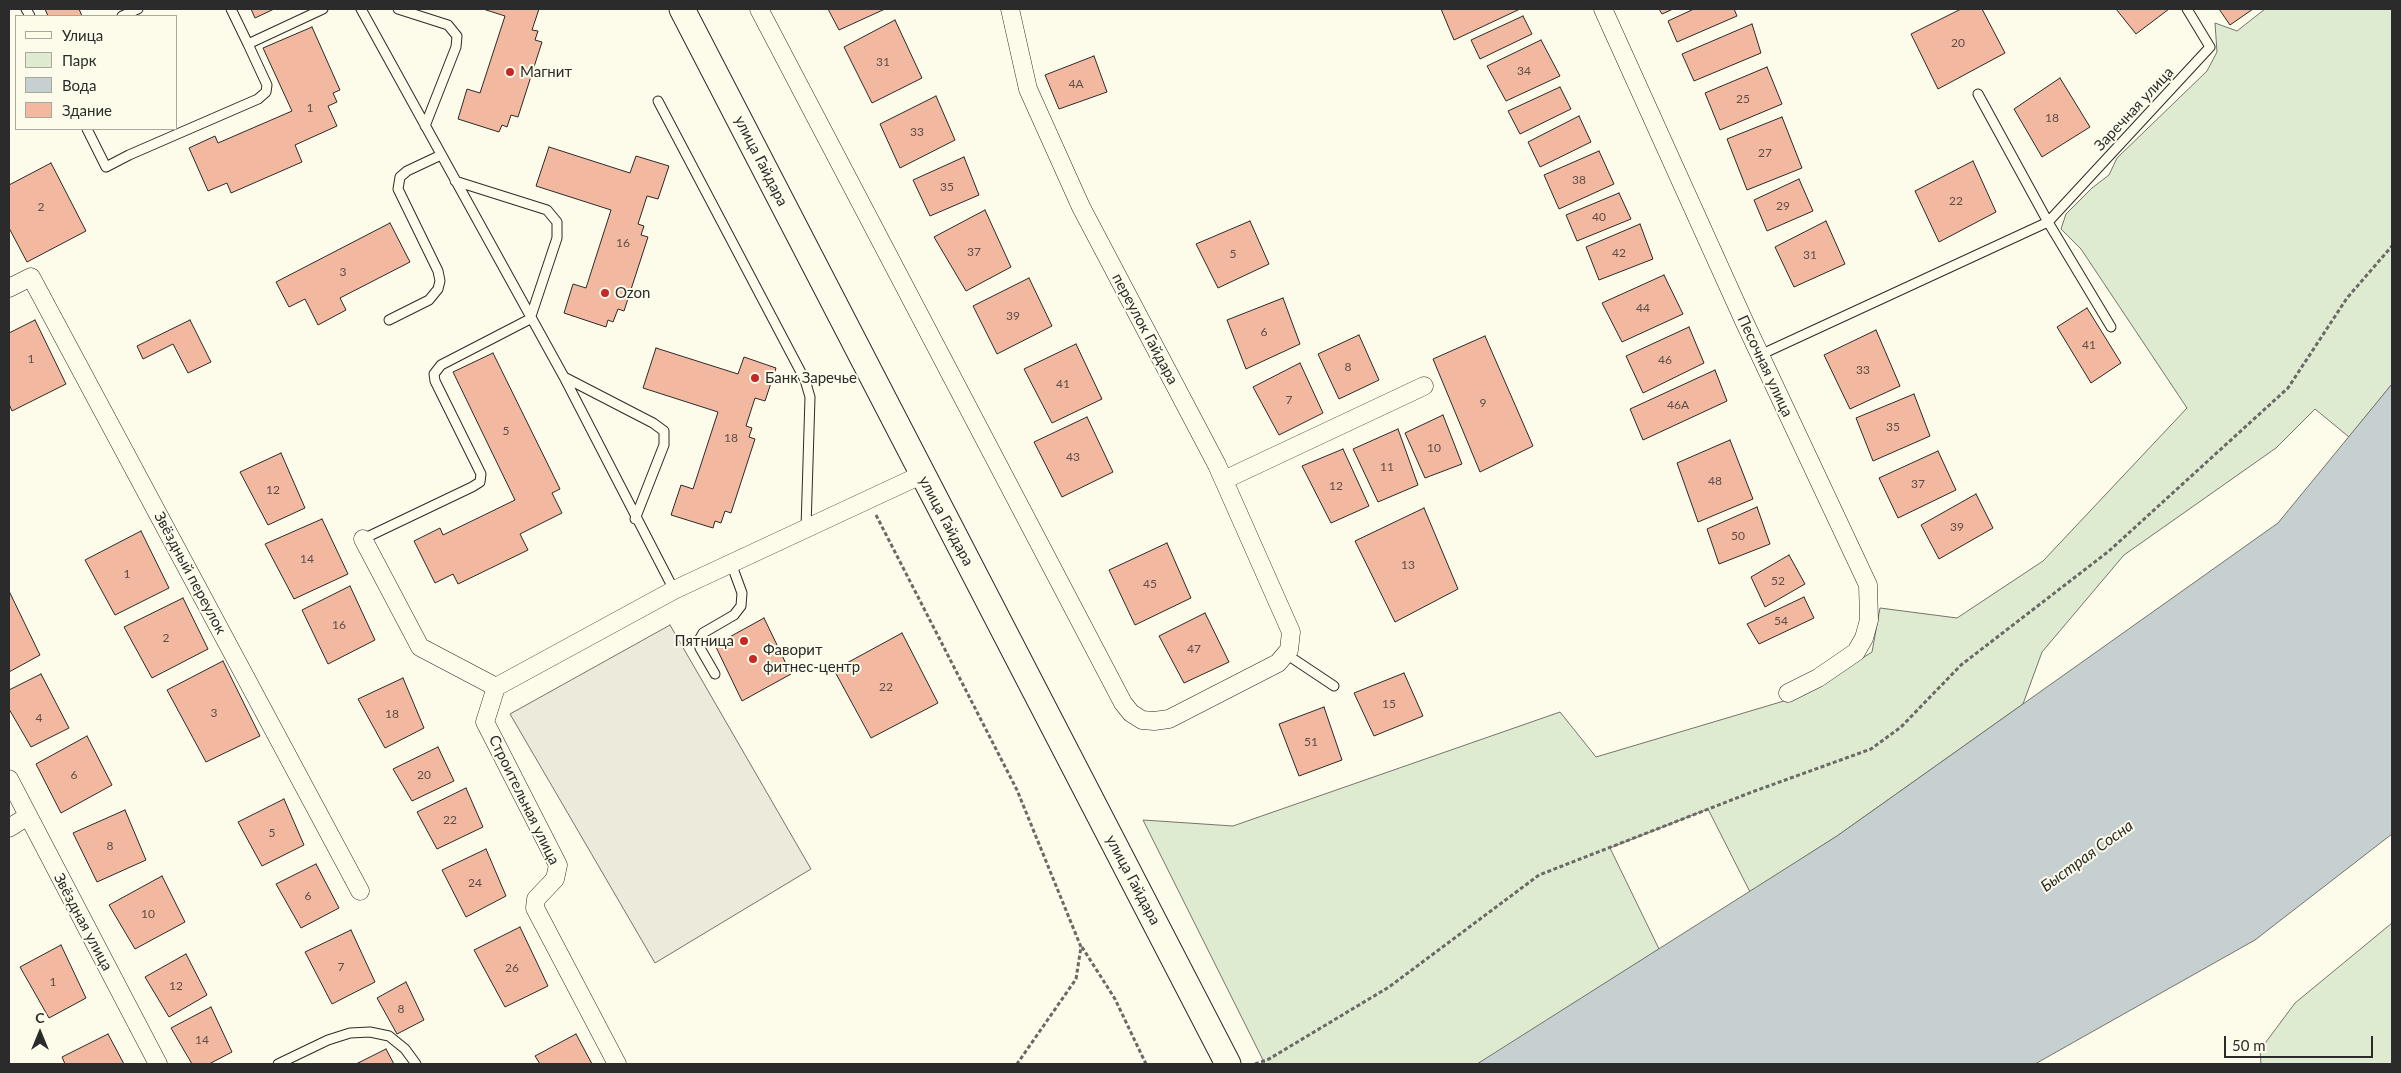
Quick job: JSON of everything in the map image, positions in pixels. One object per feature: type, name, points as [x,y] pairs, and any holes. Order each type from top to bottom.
[{"type":"main road","name":"улица Гайдара","points":[[682,9],[1228,1064]]},
{"type":"street","points":[[759,9],[1127,708],[1142,720],[1169,719],[1278,663],[1289,650]]},
{"type":"street","name":"переулок Гайдара","points":[[1010,9],[1028,89],[1081,207],[1224,480],[1288,620],[1291,632],[1289,650]]},
{"type":"street","name":"Песочная улица","points":[[1603,9],[1760,355],[1868,585],[1869,620],[1864,638],[1856,652],[1818,678],[1788,693]]},
{"type":"street","name":"Звёздный переулок","points":[[9,288],[31,277],[360,891]]},
{"type":"street","points":[[1224,480],[1424,386]]},
{"type":"street","points":[[363,539],[420,647],[496,686],[674,590],[922,474]]},
{"type":"street","name":"Строительная улица","points":[[496,686],[485,722],[558,865],[555,879],[536,900],[535,908],[617,1064]]},
{"type":"street","name":"Звёздная улица","points":[[9,779],[158,1064]]},
{"type":"street","points":[[9,828],[28,816]]},
{"type":"lane","points":[[124,15],[138,9]]},
{"type":"lane","points":[[88,130],[106,167],[129,155],[261,98],[266,92],[267,84],[231,9]]},
{"type":"lane","points":[[248,44],[323,9]]},
{"type":"lane","points":[[361,9],[530,319],[564,377],[674,590]]},
{"type":"lane","points":[[398,9],[448,25],[457,36],[456,47],[425,126]]},
{"type":"lane","name":"Заречная улица","points":[[2048,222],[2210,47],[2187,9]]},
{"type":"lane","points":[[1978,94],[2048,222],[2111,327]]},
{"type":"lane","points":[[658,101],[805,380],[810,397],[806,528]]},
{"type":"lane","points":[[389,320],[429,300],[438,289],[440,281],[438,271],[398,189],[400,177],[407,171],[441,154]]},
{"type":"lane","points":[[363,539],[480,482],[481,474],[435,381],[434,374],[441,365],[530,319],[557,238],[558,230],[555,219],[547,210],[455,181]]},
{"type":"lane","points":[[1760,355],[2048,222]]},
{"type":"lane","points":[[564,377],[654,423],[664,431],[664,445],[636,519]]},
{"type":"lane","points":[[716,674],[700,648],[699,640],[703,633],[734,614],[740,606],[742,593],[731,563]]},
{"type":"lane","points":[[1289,650],[1334,686]]},
{"type":"lane","points":[[278,1064],[328,1040],[350,1033],[370,1032],[389,1036],[405,1049],[416,1064]]},
{"type":"path","points":[[1255,1064],[1270,1059],[1389,987],[1539,875],[1752,792],[1872,749],[1901,727],[1961,665],[2109,552],[2288,388],[2347,298],[2392,246]]},
{"type":"path","points":[[868,499],[1017,790],[1081,947],[1115,999],[1146,1064]]},
{"type":"path","points":[[1017,1064],[1076,979],[1081,947]]},
{"type":"green space","points":[[2265,9],[2392,9],[2392,384],[2349,437],[2315,409],[2276,448],[2124,555],[2042,652],[2023,704],[1837,836],[1750,892],[1708,809],[1610,848],[1659,949],[1484,1061],[1477,1064],[1265,1064],[1143,820],[1233,826],[1560,712],[1596,757],[1804,695],[1872,652],[1880,608],[1957,618],[2043,561],[2187,408],[2081,249],[2061,229],[2066,214],[2092,188],[2109,175],[2117,158],[2207,71],[2217,52],[2215,23],[2237,31]]},
{"type":"green space","points":[[2392,923],[2392,1064],[2261,1064],[2260,1050],[2295,1003]]},
{"type":"shaded area","points":[[670,625],[811,869],[655,963],[510,714]]},
{"type":"water","name":"Быстрая Сосна","points":[[2392,384],[2392,834],[2255,940],[2035,1064],[1477,1064],[1837,836],[2278,523]]},
{"type":"building","points":[[45,9],[79,9],[82,15],[48,15]]},
{"type":"building","points":[[251,9],[274,9],[255,18]]},
{"type":"building","name":"Магнит","points":[[483,9],[539,9],[532,30],[538,31],[535,40],[542,42],[518,117],[511,115],[507,127],[502,125],[499,132],[458,119],[467,89],[480,93],[505,16]]},
{"type":"building","points":[[828,9],[885,9],[839,30]]},
{"type":"building","points":[[1441,9],[1520,9],[1454,40]]},
{"type":"building","points":[[1659,9],[1673,9],[1662,14]]},
{"type":"building","points":[[1694,9],[1734,9],[1737,16],[1677,42],[1668,21]]},
{"type":"building","points":[[1961,9],[1982,9],[2005,53],[1938,89],[1911,34]]},
{"type":"building","points":[[2116,9],[2169,9],[2136,34]]},
{"type":"building","points":[[2219,9],[2253,9],[2230,25]]},
{"type":"building","points":[[1523,16],[1532,34],[1480,59],[1471,40]]},
{"type":"building","points":[[895,20],[922,78],[872,103],[844,47]]},
{"type":"building","points":[[1752,24],[1761,53],[1694,81],[1682,54]]},
{"type":"building","points":[[312,27],[340,90],[333,93],[337,102],[328,106],[337,126],[295,145],[302,162],[231,193],[227,183],[208,191],[189,148],[215,136],[218,143],[292,111],[263,48]]},
{"type":"building","points":[[1541,40],[1560,76],[1506,101],[1487,66]]},
{"type":"building","points":[[1094,56],[1107,92],[1059,109],[1045,75]]},
{"type":"building","points":[[1767,67],[1782,104],[1720,130],[1705,93]]},
{"type":"building","points":[[2060,78],[2090,127],[2042,157],[2014,109]]},
{"type":"building","points":[[1560,87],[1571,109],[1520,134],[1508,111]]},
{"type":"building","points":[[936,96],[955,140],[900,168],[880,124]]},
{"type":"building","points":[[1579,116],[1591,142],[1540,167],[1528,142]]},
{"type":"building","points":[[1782,117],[1802,168],[1747,190],[1727,139]]},
{"type":"building","points":[[549,147],[630,173],[636,156],[669,166],[658,199],[647,196],[638,224],[644,226],[641,235],[648,237],[624,311],[618,309],[613,322],[608,320],[606,327],[564,313],[573,284],[586,288],[611,210],[536,186]]},
{"type":"building","points":[[1599,151],[1614,184],[1559,209],[1544,175]]},
{"type":"building","points":[[964,157],[979,195],[930,216],[913,180]]},
{"type":"building","points":[[1973,161],[1996,212],[1939,242],[1915,191]]},
{"type":"building","points":[[51,163],[86,231],[27,262],[9,228],[9,185]]},
{"type":"building","points":[[1799,179],[1813,211],[1767,231],[1754,200]]},
{"type":"building","points":[[1619,193],[1631,219],[1577,241],[1566,215]]},
{"type":"building","points":[[985,210],[1011,267],[966,291],[934,237]]},
{"type":"building","points":[[1250,221],[1269,264],[1218,288],[1196,244]]},
{"type":"building","points":[[1826,221],[1845,264],[1794,287],[1775,247]]},
{"type":"building","points":[[390,223],[410,262],[340,298],[346,310],[318,325],[305,299],[289,307],[276,282]]},
{"type":"building","points":[[1640,224],[1653,259],[1599,280],[1586,247]]},
{"type":"building","points":[[1664,275],[1683,314],[1622,342],[1602,303]]},
{"type":"building","points":[[1029,278],[1052,326],[997,354],[973,306]]},
{"type":"building","points":[[1283,298],[1300,344],[1246,369],[1227,320]]},
{"type":"building","points":[[2087,308],[2121,363],[2091,383],[2057,327]]},
{"type":"building","points":[[35,320],[66,384],[12,411],[9,404],[9,333]]},
{"type":"building","points":[[190,320],[211,362],[188,373],[173,344],[143,359],[137,346]]},
{"type":"building","points":[[1689,327],[1704,363],[1643,393],[1626,356]]},
{"type":"building","points":[[1876,330],[1900,386],[1850,409],[1824,355]]},
{"type":"building","points":[[1359,335],[1379,380],[1339,399],[1318,354]]},
{"type":"building","points":[[1485,336],[1533,446],[1480,472],[1433,359]]},
{"type":"building","points":[[1076,344],[1102,399],[1052,423],[1024,369]]},
{"type":"building","points":[[656,348],[738,374],[744,357],[776,368],[765,401],[755,398],[746,426],[752,428],[749,437],[755,439],[731,513],[725,511],[721,523],[715,521],[713,528],[671,515],[681,485],[693,489],[718,412],[643,388]]},
{"type":"building","points":[[493,353],[560,489],[552,493],[562,513],[520,534],[528,550],[458,584],[453,574],[435,583],[414,541],[440,528],[443,535],[515,500],[453,372]]},
{"type":"building","points":[[1300,363],[1323,413],[1279,435],[1253,387]]},
{"type":"building","points":[[1715,370],[1727,401],[1643,440],[1630,409]]},
{"type":"building","points":[[1914,394],[1930,436],[1873,461],[1856,418]]},
{"type":"building","points":[[1443,415],[1462,464],[1425,478],[1405,433]]},
{"type":"building","points":[[1087,417],[1113,472],[1062,497],[1034,442]]},
{"type":"building","points":[[1398,429],[1418,485],[1378,502],[1353,449]]},
{"type":"building","points":[[1730,440],[1753,499],[1698,522],[1677,463]]},
{"type":"building","points":[[1343,449],[1369,506],[1331,523],[1302,466]]},
{"type":"building","points":[[1938,451],[1956,490],[1898,518],[1879,478]]},
{"type":"building","points":[[281,453],[305,508],[268,525],[240,472]]},
{"type":"building","points":[[1976,494],[1993,528],[1939,559],[1921,525]]},
{"type":"building","points":[[1757,507],[1770,544],[1719,564],[1707,529]]},
{"type":"building","points":[[1424,508],[1458,589],[1395,622],[1355,541]]},
{"type":"building","points":[[322,519],[348,574],[294,599],[265,544]]},
{"type":"building","points":[[141,531],[169,588],[115,615],[85,560]]},
{"type":"building","points":[[1167,543],[1191,598],[1135,625],[1109,570]]},
{"type":"building","points":[[1789,555],[1805,584],[1765,607],[1751,577]]},
{"type":"building","points":[[350,586],[375,640],[328,664],[302,610]]},
{"type":"building","points":[[9,591],[40,655],[9,672]]},
{"type":"building","points":[[1804,597],[1814,618],[1759,644],[1747,624]]},
{"type":"building","points":[[183,598],[208,649],[152,678],[124,627]]},
{"type":"building","points":[[1205,613],[1229,662],[1184,683],[1159,636]]},
{"type":"building","name":"Фаворит фитнес-центр","points":[[764,618],[791,674],[742,701],[715,645]]},
{"type":"building","points":[[902,633],[938,703],[871,738],[834,670]]},
{"type":"building","points":[[223,661],[260,736],[206,762],[167,690]]},
{"type":"building","points":[[1404,673],[1423,716],[1374,736],[1354,693]]},
{"type":"building","points":[[41,674],[69,728],[31,747],[9,709],[9,690]]},
{"type":"building","points":[[403,678],[424,728],[385,748],[358,699]]},
{"type":"building","points":[[1324,707],[1342,760],[1299,776],[1279,724]]},
{"type":"building","points":[[87,736],[112,785],[61,813],[36,764]]},
{"type":"building","points":[[438,747],[454,781],[412,801],[393,769]]},
{"type":"building","points":[[466,788],[483,827],[437,849],[417,812]]},
{"type":"building","points":[[284,799],[304,845],[262,866],[238,822]]},
{"type":"building","points":[[125,810],[146,860],[97,882],[73,833]]},
{"type":"building","points":[[486,849],[506,896],[466,917],[442,870]]},
{"type":"building","points":[[316,864],[339,908],[301,928],[276,884]]},
{"type":"building","points":[[162,876],[185,922],[135,949],[109,905]]},
{"type":"building","points":[[520,927],[548,986],[505,1007],[474,950]]},
{"type":"building","points":[[351,930],[375,982],[332,1004],[305,952]]},
{"type":"building","points":[[61,945],[86,998],[49,1018],[20,967]]},
{"type":"building","points":[[186,954],[207,995],[169,1017],[145,977]]},
{"type":"building","points":[[406,982],[424,1020],[397,1034],[377,998]]},
{"type":"building","points":[[211,1007],[232,1052],[209,1064],[192,1064],[171,1028]]},
{"type":"building","points":[[108,1034],[124,1064],[65,1064],[62,1057]]},
{"type":"building","points":[[576,1034],[592,1064],[540,1064],[535,1056]]},
{"type":"building","points":[[386,1049],[394,1064],[356,1064]]},
{"type":"place","name":"Магнит","points":[[510,72]]},
{"type":"place","name":"Ozon","points":[[605,293]]},
{"type":"place","name":"Банк Заречье","points":[[755,378]]},
{"type":"place","name":"Пятница","points":[[744,641]]},
{"type":"place","name":"Фаворит фитнес-центр","points":[[753,659]]}]
